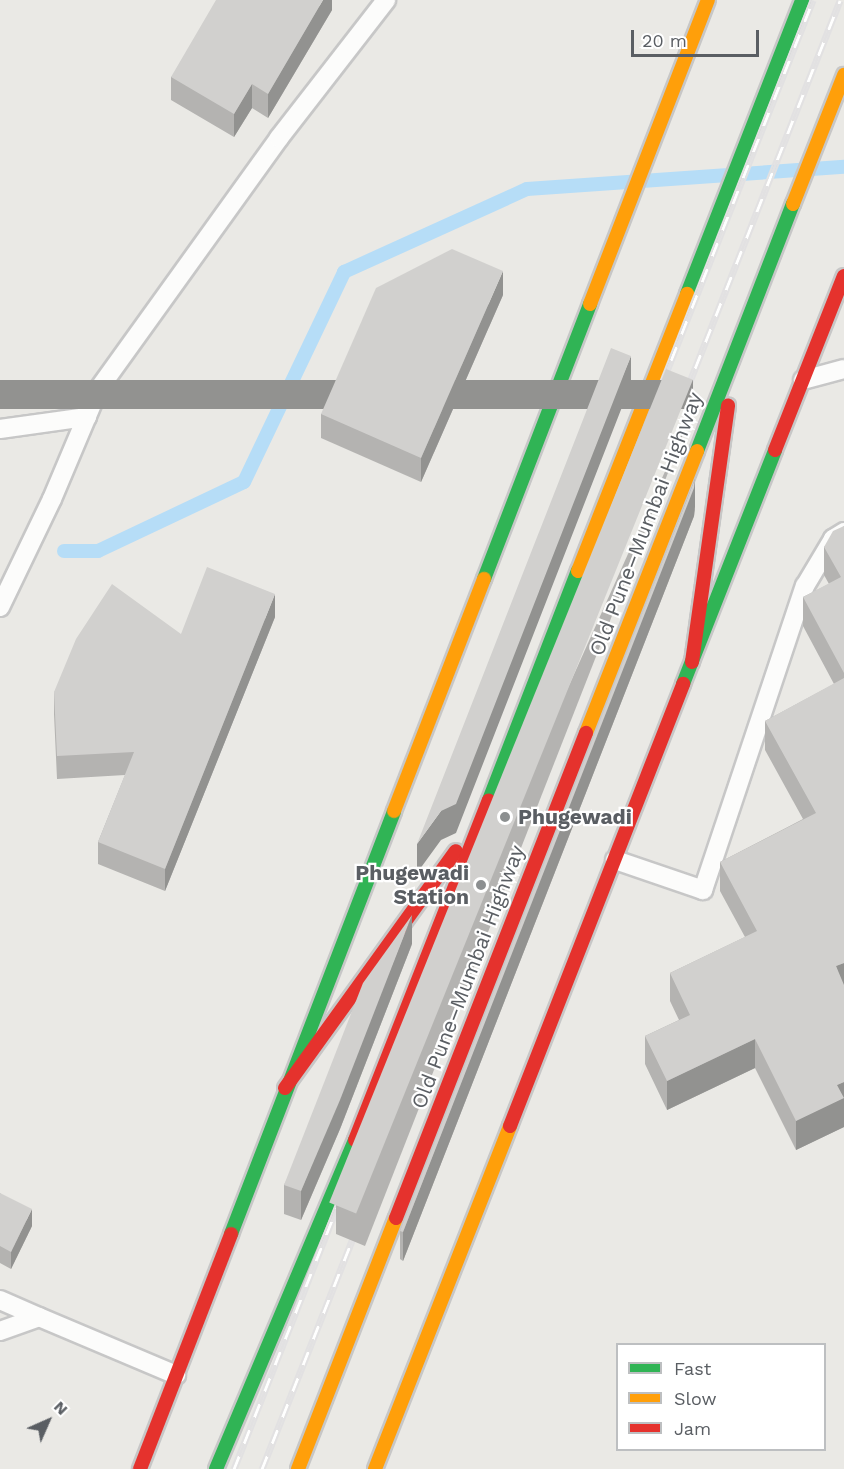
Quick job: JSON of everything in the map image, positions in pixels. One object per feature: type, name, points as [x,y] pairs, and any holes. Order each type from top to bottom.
[{"type":"main road","points":[[140,1469],[285,1088],[708,0]]},
{"type":"main road","name":"Old Pune–Mumbai Highway","points":[[216,1469],[357,1136],[802,0]]},
{"type":"main road","name":"Old Pune–Mumbai Highway","points":[[298,1469],[844,75]]},
{"type":"main road","points":[[375,1469],[844,276]]},
{"type":"main road","points":[[692,662],[735,354]]},
{"type":"main road","points":[[285,1088],[486,810]]},
{"type":"lane","points":[[0,607],[98,390],[279,138],[386,0]]},
{"type":"lane","points":[[803,380],[844,369]]},
{"type":"lane","points":[[0,429],[87,417]]},
{"type":"lane","points":[[615,860],[703,890],[805,586],[834,539],[844,532]]},
{"type":"lane","points":[[0,1300],[176,1375]]},
{"type":"lane","points":[[0,1331],[39,1317]]},
{"type":"building","points":[[216,0],[323,0],[268,94],[252,84],[234,114],[171,77]]},
{"type":"building","points":[[452,249],[503,271],[421,458],[321,414],[376,288]]},
{"type":"building","points":[[611,348],[631,356],[456,804],[441,811],[417,844]]},
{"type":"building","points":[[666,369],[693,380],[356,1213],[329,1203]]},
{"type":"building","points":[[695,479],[694,488],[403,1232],[400,1231]]},
{"type":"building","points":[[844,526],[844,673],[803,597],[841,577],[824,547],[833,531]]},
{"type":"building","points":[[207,567],[275,594],[165,869],[98,842],[134,752],[57,756],[54,692],[76,639],[112,584],[181,634]]},
{"type":"building","points":[[844,678],[844,963],[836,966],[844,985],[844,1082],[837,1085],[844,1098],[796,1121],[755,1039],[667,1081],[645,1036],[690,1015],[670,973],[757,931],[720,862],[816,813],[765,721]]},
{"type":"building","points":[[412,915],[340,1100],[301,1191],[284,1185],[363,983]]},
{"type":"building","points":[[0,1193],[32,1209],[11,1252],[0,1246]]},
{"type":"waterway","points":[[64,551],[98,551],[244,482],[344,272],[527,189],[844,167]]},
{"type":"railway","points":[[661,386],[813,0]]},
{"type":"railway","points":[[685,394],[840,0]]},
{"type":"railway","points":[[234,1469],[342,1195]]},
{"type":"railway","points":[[262,1469],[358,1225]]},
{"type":"traffic: fast","points":[[687,294],[802,0]]},
{"type":"traffic: fast","points":[[697,451],[793,204]]},
{"type":"traffic: fast","points":[[484,579],[590,304]]},
{"type":"traffic: fast","points":[[683,684],[775,450]]},
{"type":"traffic: fast","points":[[489,800],[578,571]]},
{"type":"traffic: fast","points":[[231,1234],[394,811]]},
{"type":"traffic: fast","points":[[216,1469],[355,1140]]},
{"type":"traffic: slow","points":[[590,304],[708,0]]},
{"type":"traffic: slow","points":[[793,204],[844,75]]},
{"type":"traffic: slow","points":[[578,571],[687,294]]},
{"type":"traffic: slow","points":[[586,733],[697,451]]},
{"type":"traffic: slow","points":[[394,811],[484,579]]},
{"type":"traffic: slow","points":[[375,1469],[510,1126]]},
{"type":"traffic: slow","points":[[298,1469],[396,1218]]},
{"type":"traffic: jam","points":[[775,450],[844,276]]},
{"type":"traffic: jam","points":[[692,662],[728,406]]},
{"type":"traffic: jam","points":[[510,1126],[683,684]]},
{"type":"traffic: jam","points":[[396,1218],[586,733]]},
{"type":"traffic: jam","points":[[355,1140],[489,800]]},
{"type":"traffic: jam","points":[[285,1088],[456,851]]},
{"type":"traffic: jam","points":[[140,1469],[231,1234]]},
{"type":"place","name":"Phugewadi","points":[[505,817]]},
{"type":"place","name":"Phugewadi Station","points":[[481,885]]}]
